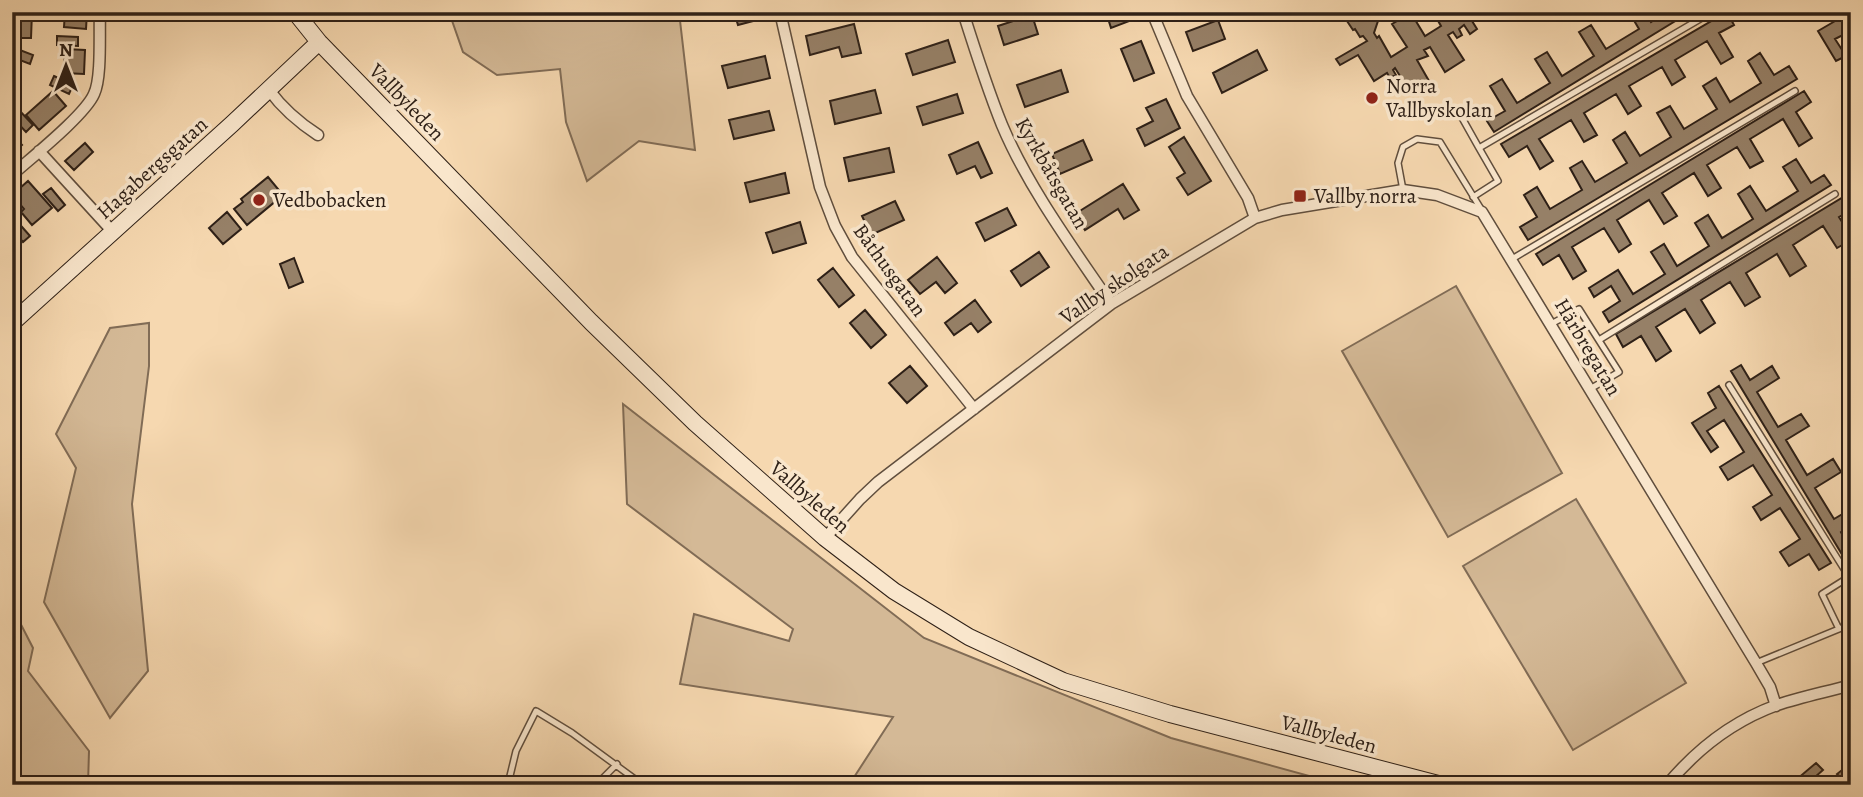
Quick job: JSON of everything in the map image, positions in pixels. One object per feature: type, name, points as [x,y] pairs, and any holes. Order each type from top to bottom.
[{"type":"main road","name":"Vallbyleden","points":[[295,12],[319,42],[592,322],[695,423],[878,581],[920,609],[1015,660],[1063,681],[1170,714],[1442,785]]},
{"type":"main road","name":"Hagabergsgatan","points":[[12,323],[319,42]]},
{"type":"street","points":[[12,175],[71,122],[94,94],[98,77],[100,12]]},
{"type":"street","name":"Båthusgatan","points":[[780,12],[820,187],[835,226],[852,257],[974,409]]},
{"type":"street","name":"Kyrkbåtsgatan","points":[[963,12],[1002,124],[1018,158],[1062,231],[1111,304]]},
{"type":"street","points":[[1152,12],[1188,96],[1248,198],[1255,218],[1282,210],[1403,190],[1437,195],[1482,212]]},
{"type":"street","points":[[269,90],[282,108],[318,135]]},
{"type":"street","points":[[39,151],[113,232]]},
{"type":"street","name":"Härbregatan","points":[[1482,212],[1756,663],[1770,687],[1776,706]]},
{"type":"street","name":"Vallby skolgata","points":[[825,538],[878,482],[1111,304],[1255,218]]},
{"type":"street","points":[[1667,785],[1679,770],[1709,743],[1734,726],[1776,706],[1851,685]]},
{"type":"lane","points":[[1479,148],[1712,12]]},
{"type":"lane","points":[[1511,259],[1795,91]]},
{"type":"lane","points":[[1461,116],[1498,181],[1473,197]]},
{"type":"lane","points":[[1403,190],[1398,163],[1403,147],[1418,139],[1440,142],[1482,212]]},
{"type":"lane","points":[[1599,340],[1836,194]]},
{"type":"lane","points":[[1551,324],[1579,309],[1619,372],[1590,389]]},
{"type":"lane","points":[[1729,385],[1850,576],[1822,594],[1839,629]]},
{"type":"lane","points":[[1756,663],[1851,624]]},
{"type":"lane","points":[[509,780],[516,751],[536,712],[572,733],[643,785]]},
{"type":"lane","points":[[596,785],[617,764]]},
{"type":"shaded area","points":[[449,12],[679,12],[695,150],[639,141],[587,181],[566,122],[560,69],[497,75],[463,52]]},
{"type":"shaded area","points":[[1456,286],[1562,473],[1448,537],[1342,351]]},
{"type":"shaded area","points":[[149,323],[149,366],[132,504],[148,671],[110,718],[44,602],[76,468],[56,434],[110,328]]},
{"type":"shaded area","points":[[623,404],[924,638],[1171,738],[1342,785],[849,785],[893,717],[680,684],[694,614],[789,641],[793,629],[627,504]]},
{"type":"shaded area","points":[[1576,499],[1686,683],[1573,750],[1463,566]]},
{"type":"shaded area","points":[[12,607],[33,648],[28,671],[89,751],[88,785],[12,785]]},
{"type":"building","points":[[12,12],[32,12],[31,38],[13,38]]},
{"type":"building","points":[[65,12],[87,12],[86,29],[64,27]]},
{"type":"building","points":[[734,12],[755,12],[757,20],[738,25]]},
{"type":"building","points":[[1106,12],[1129,12],[1132,20],[1111,28]]},
{"type":"building","points":[[1352,12],[1381,12],[1374,33],[1377,38],[1379,36],[1391,57],[1407,47],[1392,24],[1411,13],[1425,36],[1441,26],[1433,12],[1458,12],[1461,17],[1467,13],[1477,29],[1470,34],[1464,25],[1459,29],[1462,35],[1457,38],[1453,32],[1448,35],[1464,60],[1445,72],[1430,47],[1424,50],[1428,56],[1417,60],[1429,81],[1410,92],[1395,68],[1393,70],[1396,75],[1390,78],[1387,73],[1374,81],[1358,55],[1340,65],[1336,59],[1367,41],[1353,30],[1347,21],[1354,16]]},
{"type":"building","points":[[1629,12],[1645,12],[1651,22],[1666,12],[1690,12],[1494,132],[1487,121],[1505,111],[1490,86],[1502,79],[1517,103],[1550,83],[1535,59],[1547,52],[1562,76],[1594,56],[1579,32],[1591,25],[1606,49],[1639,29]]},
{"type":"building","points":[[1727,12],[1734,25],[1719,33],[1733,57],[1721,64],[1707,41],[1675,60],[1685,77],[1672,85],[1662,67],[1629,86],[1641,106],[1628,114],[1616,94],[1584,113],[1597,135],[1584,142],[1571,120],[1539,139],[1553,161],[1540,169],[1527,146],[1509,157],[1501,144]]},
{"type":"building","points":[[1839,12],[1851,12],[1851,31],[1835,39],[1846,56],[1836,61],[1818,31],[1842,17]]},
{"type":"building","points":[[1032,15],[1038,34],[1004,45],[998,26]]},
{"type":"building","points":[[1218,20],[1225,39],[1193,51],[1186,32]]},
{"type":"building","points":[[854,24],[861,53],[842,57],[839,47],[810,55],[806,36]]},
{"type":"building","points":[[57,36],[78,37],[78,46],[57,45]]},
{"type":"building","points":[[948,40],[955,62],[913,75],[906,54]]},
{"type":"building","points":[[1141,41],[1154,73],[1134,81],[1121,49]]},
{"type":"building","points":[[12,47],[33,55],[30,64],[12,57]]},
{"type":"building","points":[[65,49],[85,50],[84,74],[64,73]]},
{"type":"building","points":[[1257,50],[1267,70],[1222,93],[1213,73]]},
{"type":"building","points":[[1760,53],[1774,75],[1789,66],[1797,79],[1528,240],[1520,227],[1537,217],[1524,195],[1537,187],[1550,209],[1582,190],[1570,168],[1582,161],[1595,182],[1627,163],[1613,140],[1625,132],[1640,156],[1671,137],[1657,113],[1670,106],[1684,129],[1717,109],[1703,86],[1716,78],[1730,102],[1761,83],[1748,61]]},
{"type":"building","points":[[765,56],[770,78],[728,88],[722,66]]},
{"type":"building","points":[[12,60],[21,64],[12,87]]},
{"type":"building","points":[[1061,70],[1068,92],[1025,107],[1017,85]]},
{"type":"building","points":[[54,76],[73,85],[69,94],[50,85]]},
{"type":"building","points":[[875,90],[881,113],[835,124],[830,101]]},
{"type":"building","points":[[53,91],[66,106],[39,130],[26,115]]},
{"type":"building","points":[[1804,91],[1811,102],[1796,112],[1812,138],[1799,146],[1783,119],[1750,139],[1763,161],[1750,168],[1737,147],[1707,165],[1721,188],[1708,196],[1694,173],[1662,193],[1677,216],[1664,224],[1649,200],[1617,220],[1631,244],[1619,252],[1604,228],[1572,247],[1586,271],[1573,279],[1559,255],[1543,265],[1536,254]]},
{"type":"building","points":[[957,94],[963,113],[923,125],[917,107]]},
{"type":"building","points":[[1166,99],[1180,128],[1145,146],[1137,129],[1153,121],[1146,108]]},
{"type":"building","points":[[18,109],[33,125],[26,132],[12,117]]},
{"type":"building","points":[[769,111],[774,130],[734,139],[729,120]]},
{"type":"building","points":[[12,134],[22,145],[12,154]]},
{"type":"building","points":[[1184,137],[1211,181],[1188,195],[1177,178],[1185,173],[1169,147]]},
{"type":"building","points":[[1083,140],[1092,160],[1060,174],[1052,154]]},
{"type":"building","points":[[978,142],[992,173],[981,178],[975,166],[957,174],[949,155]]},
{"type":"building","points":[[85,143],[93,152],[74,170],[65,161]]},
{"type":"building","points":[[889,148],[894,172],[849,181],[844,158]]},
{"type":"building","points":[[1796,159],[1811,183],[1824,175],[1831,185],[1609,322],[1603,312],[1620,301],[1611,286],[1594,297],[1589,288],[1618,270],[1633,294],[1665,274],[1651,252],[1664,244],[1677,266],[1709,246],[1695,223],[1708,215],[1722,238],[1753,219],[1738,194],[1750,186],[1766,211],[1798,191],[1783,167]]},
{"type":"building","points":[[785,173],[789,193],[750,202],[745,183]]},
{"type":"building","name":"Vedbobacken","points":[[268,177],[283,195],[247,225],[234,209],[243,202],[241,199]]},
{"type":"building","points":[[28,181],[52,208],[32,225],[21,212],[24,209],[12,195]]},
{"type":"building","points":[[1123,184],[1139,210],[1124,219],[1118,209],[1085,230],[1075,214]]},
{"type":"building","points":[[51,188],[65,205],[58,211],[43,194]]},
{"type":"building","points":[[1845,196],[1851,210],[1839,217],[1851,240],[1837,248],[1823,226],[1793,245],[1806,266],[1790,276],[1777,254],[1746,273],[1760,297],[1745,306],[1730,282],[1701,300],[1715,323],[1700,333],[1685,309],[1656,327],[1671,351],[1656,361],[1641,336],[1623,347],[1616,334]]},
{"type":"building","points":[[895,201],[904,220],[871,235],[862,216]]},
{"type":"building","points":[[1007,208],[1016,225],[985,241],[976,223]]},
{"type":"building","points":[[227,212],[241,229],[223,244],[209,228]]},
{"type":"building","points":[[15,219],[30,236],[23,242],[12,230],[12,222]]},
{"type":"building","points":[[800,222],[806,243],[773,253],[766,233]]},
{"type":"building","points":[[1039,252],[1049,267],[1021,286],[1011,271]]},
{"type":"building","points":[[937,257],[957,283],[945,293],[936,282],[920,294],[908,280]]},
{"type":"building","points":[[294,258],[303,282],[289,288],[280,264]]},
{"type":"building","points":[[833,268],[854,295],[839,307],[818,280]]},
{"type":"building","points":[[975,300],[991,322],[978,332],[971,323],[954,335],[945,323]]},
{"type":"building","points":[[865,310],[886,335],[871,348],[850,323]]},
{"type":"building","points":[[1741,365],[1750,380],[1772,366],[1779,378],[1757,392],[1778,427],[1801,414],[1809,426],[1786,440],[1807,475],[1833,459],[1841,472],[1815,488],[1834,519],[1851,509],[1851,526],[1841,532],[1851,551],[1843,556],[1731,371]]},
{"type":"building","points":[[910,366],[927,386],[907,403],[889,383]]},
{"type":"building","points":[[1719,386],[1831,563],[1819,570],[1809,554],[1789,566],[1780,552],[1800,539],[1780,508],[1761,520],[1753,507],[1772,495],[1753,465],[1728,480],[1720,467],[1744,452],[1724,420],[1707,431],[1718,447],[1711,452],[1692,423],[1716,408],[1708,393]]},
{"type":"building","points":[[1816,763],[1823,770],[1806,785],[1802,785],[1797,779]]},
{"type":"building","points":[[1851,763],[1851,785],[1847,785],[1837,774]]},
{"type":"place","name":"Norra Vallbyskolan","points":[[1372,98]]},
{"type":"place","name":"Vallby norra","points":[[1300,196]]},
{"type":"place","name":"Vedbobacken","points":[[259,200]]}]
